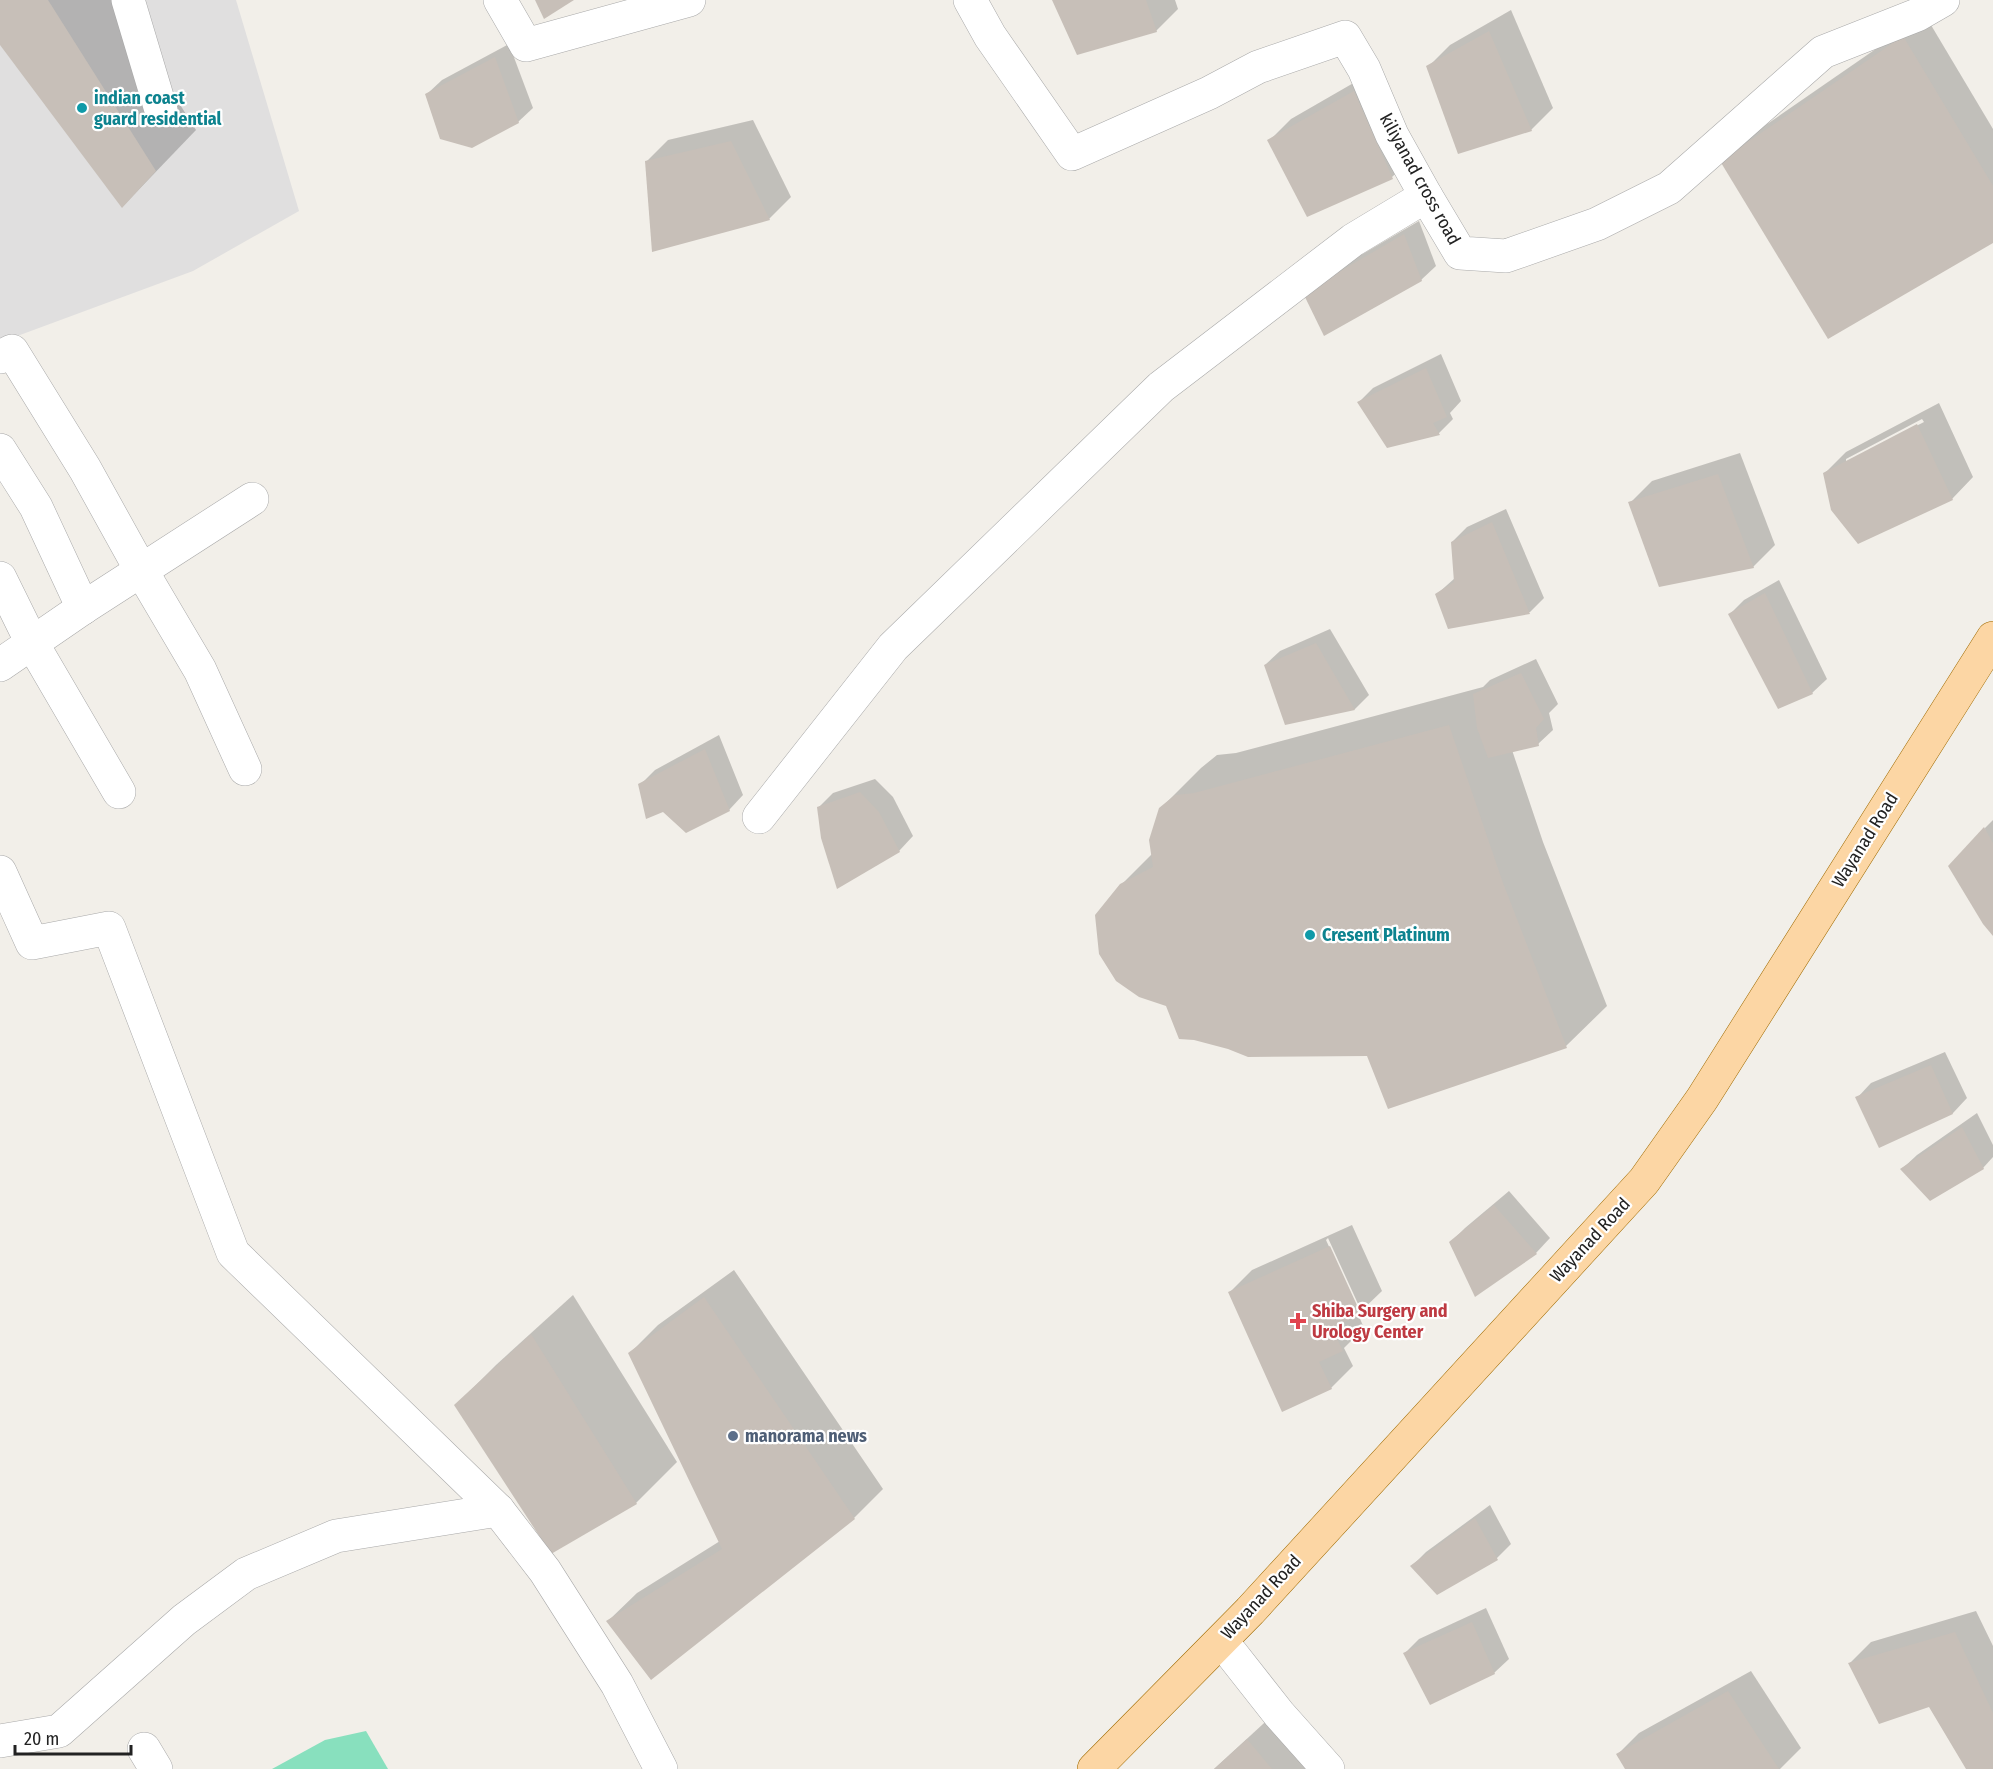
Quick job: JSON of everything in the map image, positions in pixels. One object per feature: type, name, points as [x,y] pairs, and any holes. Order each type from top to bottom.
[{"type":"main road","name":"Wayanad Road","points":[[1094,1769],[1218,1644],[1644,1181],[1702,1099],[1993,638]]},
{"type":"street","points":[[128,0],[161,111]]},
{"type":"street","points":[[500,0],[526,45],[689,0]]},
{"type":"street","name":"kiliyanad cross road","points":[[970,0],[990,36],[1072,154],[1209,93],[1258,67],[1345,37],[1364,69],[1392,135],[1460,254],[1506,256],[1597,224],[1669,188],[1823,52],[1917,15],[1943,0]]},
{"type":"street","points":[[759,817],[893,647],[1161,387],[1353,240],[1426,196]]},
{"type":"street","points":[[0,357],[12,351],[85,469],[200,670],[245,769]]},
{"type":"street","points":[[0,450],[36,507],[83,608]]},
{"type":"street","points":[[0,665],[83,608],[252,499]]},
{"type":"street","points":[[0,578],[32,643],[119,792]]},
{"type":"street","points":[[0,872],[12,926],[32,943],[109,928],[233,1253],[498,1510],[545,1571],[617,1684],[661,1769]]},
{"type":"street","points":[[0,1741],[59,1731],[184,1620],[246,1574],[336,1536],[498,1510]]},
{"type":"street","points":[[1218,1644],[1231,1653],[1279,1714],[1328,1769]]},
{"type":"shaded area","points":[[0,0],[236,0],[299,211],[193,271],[20,335],[0,345]]},
{"type":"green space","points":[[366,1731],[388,1769],[272,1769],[325,1740]]},
{"type":"building","name":"indian coast guard residential","points":[[0,0],[48,0],[156,171],[122,208],[0,45]]},
{"type":"building","points":[[535,0],[574,0],[544,19]]},
{"type":"building","points":[[1052,0],[1146,0],[1157,32],[1077,55]]},
{"type":"building","points":[[1489,31],[1532,131],[1458,154],[1426,66]]},
{"type":"building","points":[[1903,36],[1993,186],[1993,243],[1828,339],[1720,161]]},
{"type":"building","points":[[495,57],[519,123],[472,148],[440,139],[425,94]]},
{"type":"building","points":[[1354,91],[1393,179],[1307,217],[1267,140]]},
{"type":"building","points":[[731,141],[770,220],[652,252],[645,161]]},
{"type":"building","points":[[1404,234],[1422,281],[1324,336],[1303,293]]},
{"type":"building","points":[[1426,368],[1447,417],[1433,423],[1440,435],[1387,448],[1357,402]]},
{"type":"building","points":[[1917,424],[1953,500],[1858,544],[1831,510],[1823,473]]},
{"type":"building","points":[[1718,474],[1754,568],[1659,587],[1628,502]]},
{"type":"building","points":[[1492,522],[1530,614],[1448,629],[1435,594],[1454,582],[1451,542]]},
{"type":"building","points":[[1765,593],[1813,694],[1778,709],[1728,614]]},
{"type":"building","points":[[1316,643],[1355,710],[1285,725],[1264,665]]},
{"type":"building","points":[[1521,673],[1544,719],[1536,728],[1539,746],[1488,758],[1477,728],[1473,694]]},
{"type":"building","name":"Cresent Platinum","points":[[1449,725],[1503,883],[1567,1048],[1388,1109],[1367,1056],[1248,1057],[1194,1040],[1179,1039],[1166,1006],[1139,997],[1116,981],[1099,954],[1095,915],[1120,884],[1153,867],[1149,840],[1159,808],[1175,795],[1194,793]]},
{"type":"building","points":[[705,749],[730,811],[686,833],[663,812],[646,819],[638,784]]},
{"type":"building","points":[[860,792],[879,812],[900,852],[837,889],[821,838],[817,807]]},
{"type":"building","points":[[1984,827],[1993,843],[1993,936],[1983,924],[1948,866]]},
{"type":"building","points":[[1931,1065],[1953,1114],[1879,1148],[1855,1097]]},
{"type":"building","points":[[1962,1127],[1984,1169],[1930,1201],[1900,1169]]},
{"type":"building","points":[[1494,1205],[1537,1254],[1475,1297],[1449,1242]]},
{"type":"building","points":[[1330,1246],[1361,1314],[1332,1328],[1343,1351],[1319,1362],[1332,1389],[1282,1412],[1228,1292]]},
{"type":"building","name":"manorama news","points":[[704,1297],[855,1519],[651,1680],[606,1621],[722,1549],[628,1353]]},
{"type":"building","points":[[531,1334],[637,1504],[551,1554],[454,1405]]},
{"type":"building","points":[[1475,1518],[1498,1560],[1437,1595],[1410,1566]]},
{"type":"building","points":[[1472,1622],[1495,1674],[1430,1705],[1403,1653]]},
{"type":"building","points":[[1955,1632],[1993,1713],[1993,1769],[1966,1769],[1929,1707],[1879,1724],[1848,1663]]},
{"type":"building","points":[[1728,1691],[1779,1769],[1625,1769],[1616,1754]]},
{"type":"building","points":[[1247,1739],[1272,1769],[1214,1769]]},
{"type":"place","name":"indian coast guard residential","points":[[82,108]]},
{"type":"place","name":"Cresent Platinum","points":[[1310,935]]},
{"type":"place","name":"Shiba Surgery and Urology Center","points":[[1298,1321]]},
{"type":"place","name":"manorama news","points":[[733,1436]]}]
